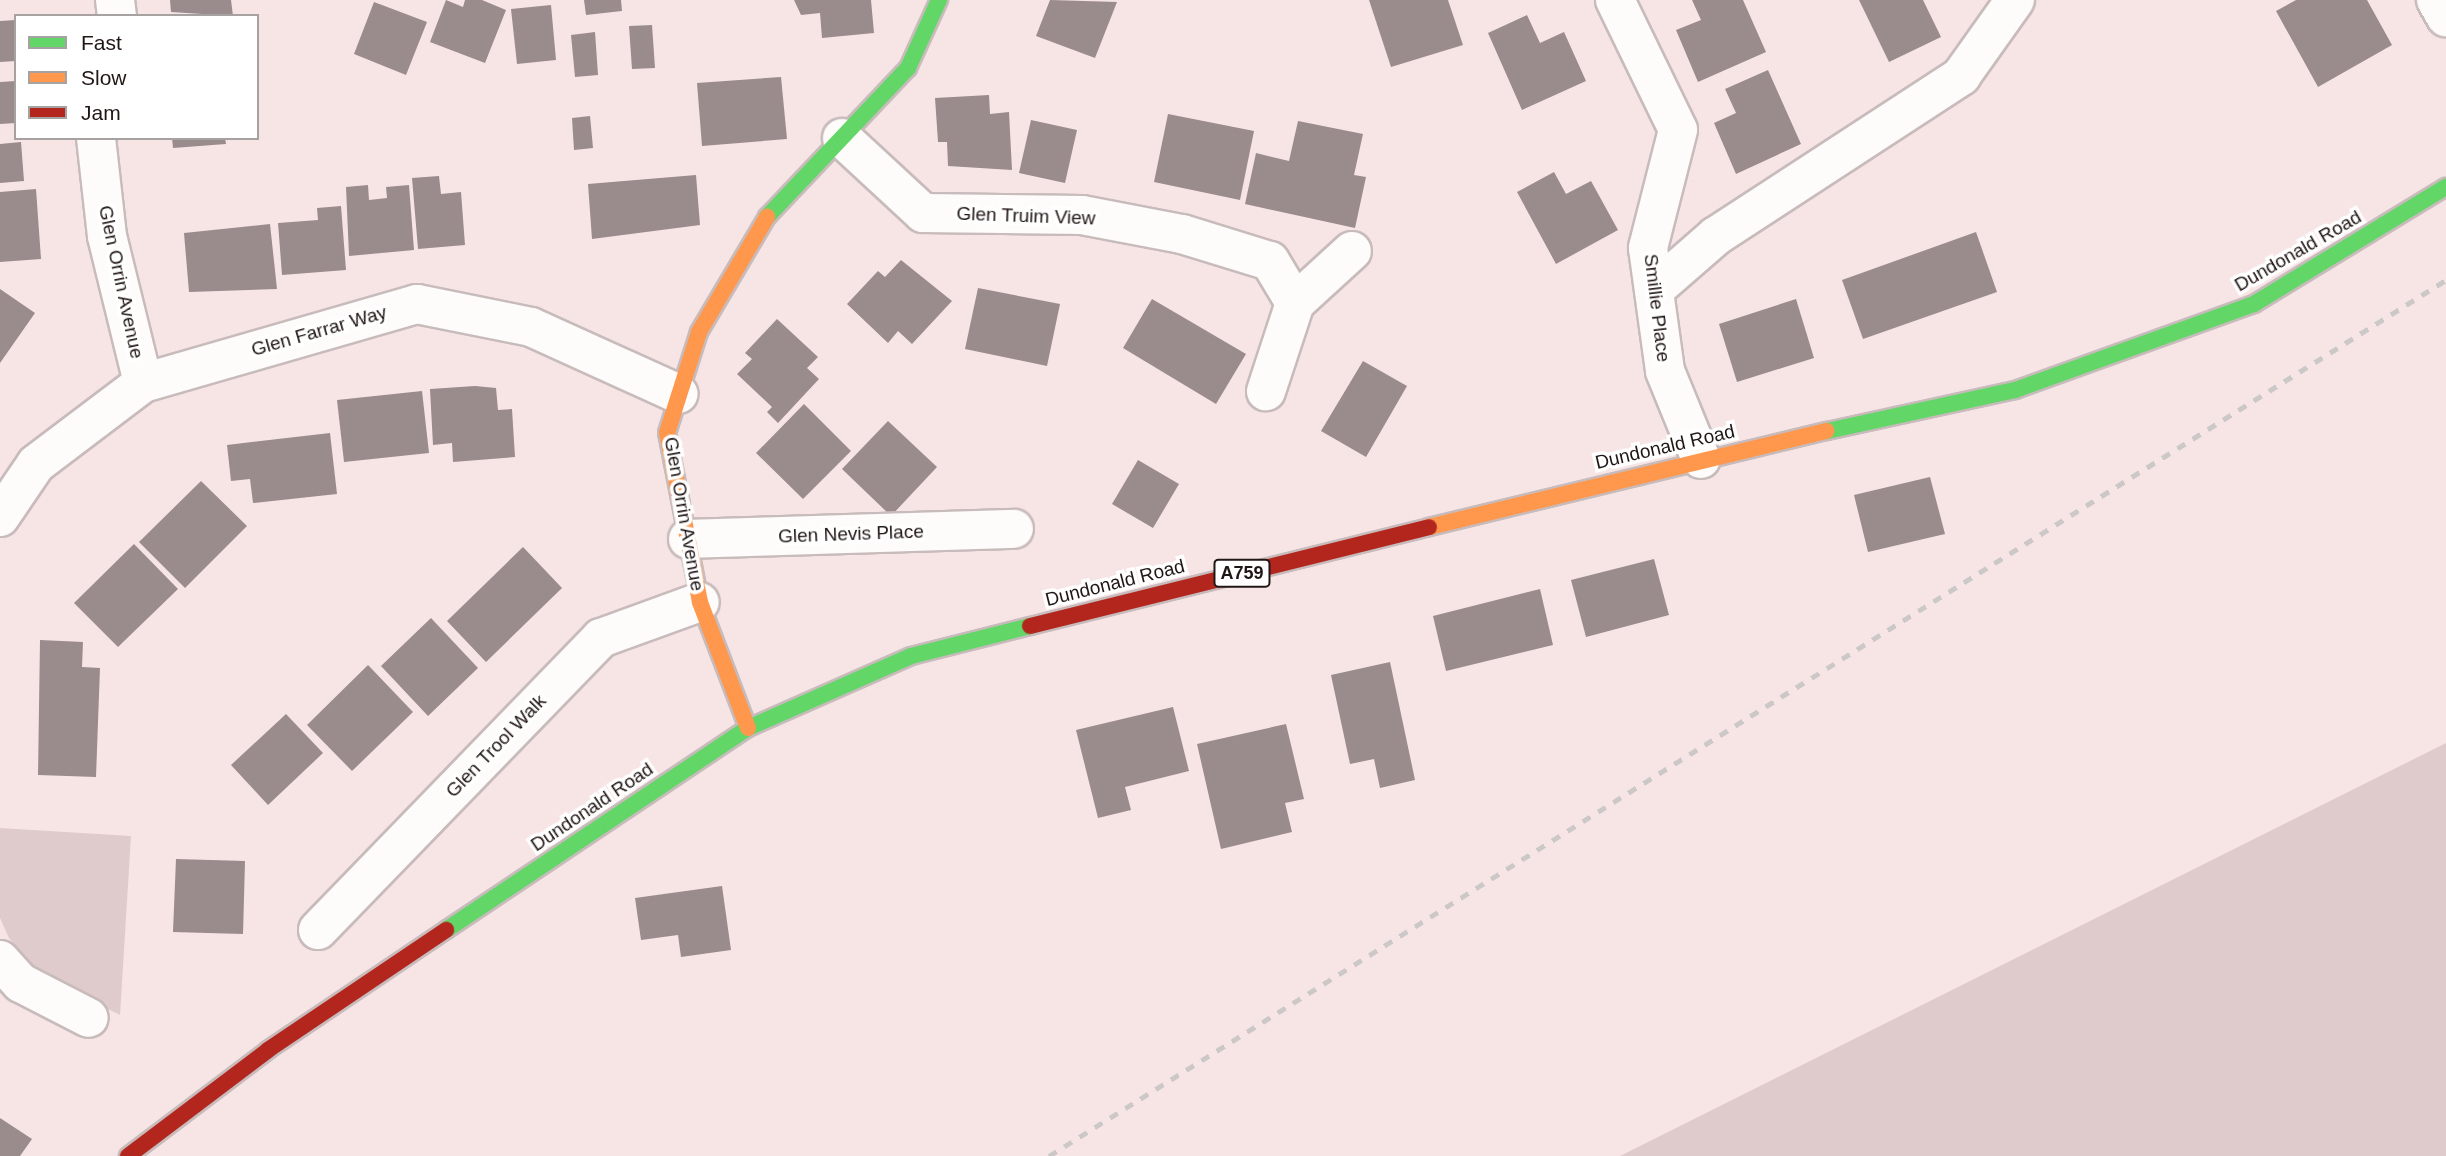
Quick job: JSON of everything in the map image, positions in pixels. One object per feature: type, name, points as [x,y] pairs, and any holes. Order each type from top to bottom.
[{"type":"main road","name":"Glen Orrin Avenue","points":[[748,728],[700,602],[667,432],[699,332],[760,224],[908,68],[939,0]]},
{"type":"main road","name":"Dundonald Road","points":[[151,1149],[268,1050],[748,728],[911,656],[1701,459],[2015,390],[2255,304],[2446,187]]},
{"type":"street","name":"Smillie Place","points":[[1615,0],[1678,130],[1648,248],[1665,371],[1701,459]]},
{"type":"street","points":[[1654,290],[1716,236],[1961,76],[2015,0]]},
{"type":"street","points":[[2436,0],[2446,17]]},
{"type":"street","name":"Glen Truim View","points":[[842,138],[923,213],[1082,215],[1182,233],[1270,261],[1295,303]]},
{"type":"street","name":"Glen Orrin Avenue","points":[[96,140],[107,236],[143,383]]},
{"type":"street","points":[[1266,391],[1295,303],[1352,251]]},
{"type":"street","name":"Glen Farrar Way","points":[[0,517],[37,464],[143,383],[417,304],[531,327],[679,394]]},
{"type":"street","name":"Glen Nevis Place","points":[[688,539],[1014,529]]},
{"type":"street","name":"Glen Trool Walk","points":[[318,930],[601,638],[700,602]]},
{"type":"street","points":[[7,983],[89,1018]]},
{"type":"shaded area","points":[[2446,743],[2446,1156],[1620,1156]]},
{"type":"shaded area","points":[[0,828],[131,836],[120,1015],[43,977],[9,938],[0,918]]},
{"type":"building","points":[[170,0],[231,0],[233,14],[202,14],[171,12]]},
{"type":"building","points":[[446,0],[463,7],[465,0],[482,0],[506,10],[485,63],[430,42]]},
{"type":"building","points":[[584,0],[621,0],[622,11],[586,15]]},
{"type":"building","points":[[794,0],[871,0],[874,33],[822,38],[820,13],[801,15]]},
{"type":"building","points":[[1050,0],[1117,2],[1095,58],[1036,36]]},
{"type":"building","points":[[1369,0],[1448,0],[1463,45],[1391,67]]},
{"type":"building","points":[[1692,0],[1743,0],[1766,52],[1698,82],[1676,30],[1701,20]]},
{"type":"building","points":[[1859,0],[1923,0],[1941,37],[1889,62]]},
{"type":"building","points":[[2296,0],[2367,0],[2392,45],[2318,87],[2276,11]]},
{"type":"building","points":[[374,2],[427,22],[406,75],[354,54]]},
{"type":"building","points":[[551,5],[556,60],[517,64],[511,9]]},
{"type":"building","points":[[1527,15],[1540,43],[1564,32],[1586,81],[1522,110],[1488,33]]},
{"type":"building","points":[[14,20],[14,61],[0,62],[0,21]]},
{"type":"building","points":[[652,25],[655,68],[632,69],[629,26]]},
{"type":"building","points":[[595,32],[598,75],[575,77],[571,35]]},
{"type":"building","points":[[1768,70],[1801,144],[1736,174],[1714,123],[1736,113],[1725,89]]},
{"type":"building","points":[[781,77],[787,139],[702,146],[697,83]]},
{"type":"building","points":[[14,81],[14,123],[0,124],[0,82]]},
{"type":"building","points":[[989,95],[990,114],[1009,112],[1012,170],[948,166],[947,142],[938,142],[935,98]]},
{"type":"building","points":[[1168,114],[1254,131],[1240,200],[1154,182]]},
{"type":"building","points":[[590,116],[593,148],[574,150],[572,118]]},
{"type":"building","points":[[1031,120],[1077,130],[1065,183],[1019,173]]},
{"type":"building","points":[[1298,121],[1363,134],[1354,175],[1366,177],[1355,228],[1245,204],[1256,153],[1289,161]]},
{"type":"building","points":[[172,140],[225,140],[226,144],[173,148]]},
{"type":"building","points":[[21,142],[24,181],[0,183],[0,144]]},
{"type":"building","points":[[1554,172],[1566,194],[1591,181],[1618,230],[1556,264],[1517,192]]},
{"type":"building","points":[[696,175],[700,225],[592,239],[588,184]]},
{"type":"building","points":[[439,176],[441,194],[461,192],[465,245],[418,249],[412,178]]},
{"type":"building","points":[[368,185],[369,200],[387,198],[386,187],[409,185],[414,250],[349,256],[346,187]]},
{"type":"building","points":[[36,189],[41,259],[0,262],[0,192]]},
{"type":"building","points":[[341,206],[346,270],[282,275],[278,223],[318,220],[317,208]]},
{"type":"building","points":[[270,224],[277,289],[189,292],[184,233]]},
{"type":"building","points":[[1976,232],[1997,292],[1863,339],[1842,280]]},
{"type":"building","points":[[901,260],[952,301],[912,344],[898,331],[888,343],[847,304],[878,271],[885,277]]},
{"type":"building","points":[[978,288],[1060,304],[1047,366],[965,349]]},
{"type":"building","points":[[0,289],[35,313],[0,363]]},
{"type":"building","points":[[1152,299],[1246,354],[1216,404],[1123,348]]},
{"type":"building","points":[[1796,299],[1814,358],[1737,382],[1719,324]]},
{"type":"building","points":[[777,319],[818,357],[807,368],[819,379],[778,423],[767,412],[772,407],[737,374],[752,359],[745,353]]},
{"type":"building","points":[[1363,361],[1407,386],[1366,457],[1321,431]]},
{"type":"building","points":[[475,386],[496,388],[498,410],[512,409],[515,457],[453,462],[452,443],[433,445],[430,389]]},
{"type":"building","points":[[422,391],[429,453],[344,462],[337,400]]},
{"type":"building","points":[[804,404],[851,451],[803,499],[756,453]]},
{"type":"building","points":[[888,421],[937,467],[891,516],[842,469]]},
{"type":"building","points":[[330,433],[337,494],[253,503],[250,479],[231,481],[227,445]]},
{"type":"building","points":[[1138,460],[1179,484],[1153,528],[1112,504]]},
{"type":"building","points":[[1930,477],[1945,534],[1868,552],[1854,495]]},
{"type":"building","points":[[201,481],[247,526],[185,588],[139,542]]},
{"type":"building","points":[[134,544],[178,589],[118,647],[74,603]]},
{"type":"building","points":[[523,547],[562,588],[486,662],[447,621]]},
{"type":"building","points":[[1654,559],[1669,615],[1586,637],[1571,580]]},
{"type":"building","points":[[1540,589],[1553,645],[1446,671],[1433,616]]},
{"type":"building","points":[[431,618],[478,668],[428,716],[381,666]]},
{"type":"building","points":[[40,640],[83,642],[82,667],[100,668],[96,777],[38,775]]},
{"type":"building","points":[[1390,662],[1415,780],[1380,788],[1374,759],[1350,764],[1331,675]]},
{"type":"building","points":[[368,665],[413,712],[352,771],[307,725]]},
{"type":"building","points":[[1173,707],[1189,771],[1125,787],[1131,810],[1098,818],[1076,730]]},
{"type":"building","points":[[286,714],[323,753],[268,805],[231,765]]},
{"type":"building","points":[[1286,724],[1304,799],[1285,803],[1292,832],[1221,849],[1197,744]]},
{"type":"building","points":[[176,859],[245,861],[243,934],[173,932]]},
{"type":"building","points":[[722,886],[731,950],[681,957],[678,935],[641,940],[635,898]]},
{"type":"building","points":[[0,1118],[32,1139],[20,1156],[0,1156]]},
{"type":"railway","points":[[1049,1156],[2446,280]]},
{"type":"traffic: fast","points":[[767,217],[908,68],[939,0]]},
{"type":"traffic: fast","points":[[1827,431],[2015,390],[2254,304],[2446,187]]},
{"type":"traffic: fast","points":[[446,930],[748,728],[911,656],[1030,626]]},
{"type":"traffic: slow","points":[[748,728],[700,602],[667,433],[699,332],[767,217]]},
{"type":"traffic: slow","points":[[1429,527],[1827,431]]},
{"type":"traffic: jam","points":[[1030,626],[1429,527]]},
{"type":"traffic: jam","points":[[128,1156],[268,1050],[446,930]]}]
